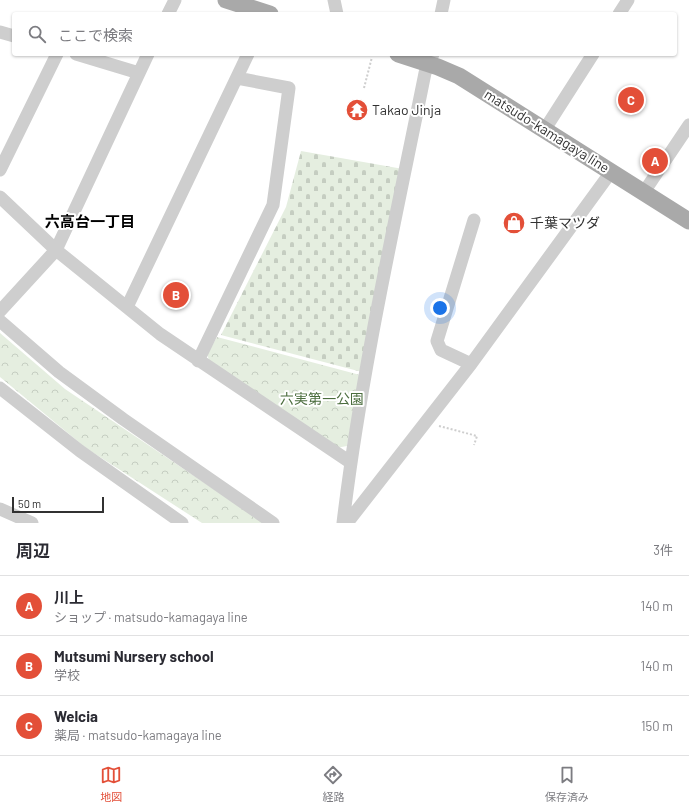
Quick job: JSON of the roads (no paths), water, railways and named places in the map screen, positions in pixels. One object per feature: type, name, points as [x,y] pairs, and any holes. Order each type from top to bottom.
[{"type":"main road","points":[[226,0],[262,12]]},
{"type":"main road","name":"matsudo-kamagaya line","points":[[411,56],[431,59],[545,129],[689,221]]},
{"type":"street","points":[[169,12],[175,0]]},
{"type":"street","points":[[334,0],[337,12]]},
{"type":"street","points":[[441,12],[444,0]]},
{"type":"street","points":[[620,12],[628,0]]},
{"type":"street","points":[[0,32],[12,35]]},
{"type":"street","points":[[0,170],[56,56]]},
{"type":"street","points":[[83,56],[139,73]]},
{"type":"street","points":[[0,311],[56,250],[147,56]]},
{"type":"street","points":[[127,307],[247,56]]},
{"type":"street","points":[[545,129],[592,56]]},
{"type":"street","points":[[343,523],[350,462],[398,203],[431,59]]},
{"type":"street","points":[[198,361],[273,205],[289,88],[237,78]]},
{"type":"street","points":[[644,192],[689,125]]},
{"type":"street","points":[[347,523],[471,364],[528,294],[611,172]]},
{"type":"street","points":[[0,197],[56,250],[160,334],[350,462]]},
{"type":"street","points":[[471,364],[441,350],[437,341],[474,220]]},
{"type":"street","points":[[0,321],[59,372],[111,410],[274,523]]},
{"type":"street","points":[[0,388],[80,451],[182,523]]},
{"type":"street","points":[[0,509],[32,523]]},
{"type":"place","name":"Welcia","points":[[631,100]]},
{"type":"place","name":"Takao Jinja","points":[[357,110]]},
{"type":"place","name":"川上","points":[[655,161]]},
{"type":"place","name":"千葉マツダ","points":[[514,223]]},
{"type":"place","name":"Mutsumi Nursery school","points":[[176,295]]},
{"type":"district","name":"六高台一丁目","points":[[90,222]]},
{"type":"park label","name":"六実第一公園","points":[[322,399]]}]
